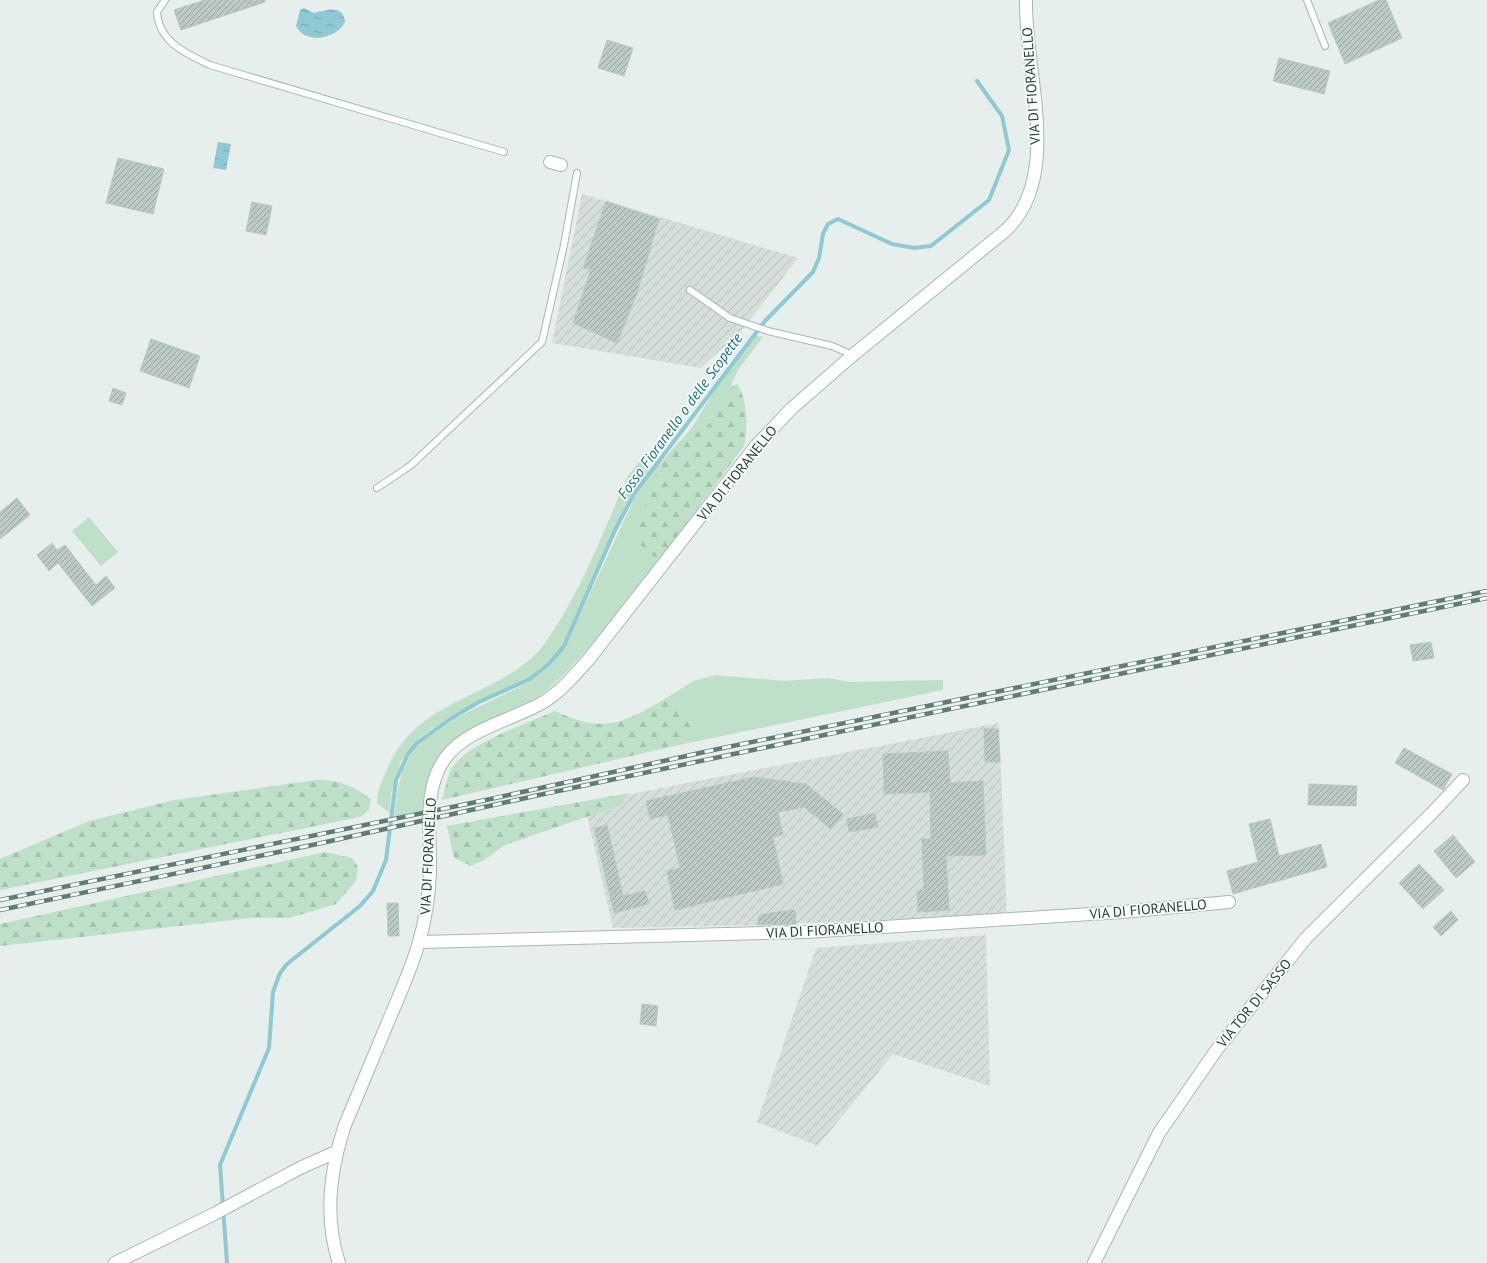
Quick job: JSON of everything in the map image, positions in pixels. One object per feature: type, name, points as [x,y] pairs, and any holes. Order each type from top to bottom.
[{"type":"street","name":"VIA DI FIORANELLO","points":[[339,1263],[332,1237],[330,1201],[336,1152],[345,1125],[420,942],[429,891],[430,797],[436,774],[446,756],[459,744],[484,729],[547,700],[572,679],[598,648],[755,447],[791,409],[853,355],[1005,231],[1016,219],[1028,198],[1036,163],[1035,104],[1026,0]]},
{"type":"street","name":"VIA TOR DI SASSO","points":[[1094,1263],[1159,1133],[1215,1052],[1306,938],[1433,812],[1463,780]]},
{"type":"street","name":"VIA DI FIORANELLO","points":[[420,942],[805,932],[1122,912],[1229,902]]},
{"type":"street","points":[[114,1263],[223,1209],[300,1168],[336,1152]]},
{"type":"lane","points":[[165,0],[157,12],[157,22],[163,34],[171,42],[191,56],[210,65],[504,152]]},
{"type":"lane","points":[[1307,0],[1324,46]]},
{"type":"lane","points":[[377,488],[410,466],[542,342],[562,252],[577,173]]},
{"type":"lane","points":[[690,290],[730,318],[768,330],[832,346],[853,355]]},
{"type":"shaded area","points":[[582,194],[798,258],[743,329],[701,368],[552,343]]},
{"type":"shaded area","points":[[999,723],[1007,915],[758,925],[613,928],[584,803]]},
{"type":"shaded area","points":[[986,935],[990,1086],[893,1054],[818,1146],[757,1122],[816,948]]},
{"type":"green space","points":[[756,336],[763,337],[738,370],[718,413],[707,426],[691,429],[713,393]]},
{"type":"green space","points":[[737,384],[741,390],[745,405],[746,431],[744,446],[659,561],[641,546],[638,536],[639,520],[642,511],[658,481],[654,470],[691,429],[707,426],[718,413],[728,388]]},
{"type":"green space","points":[[639,462],[651,468],[633,494],[615,527],[563,646],[549,662],[530,678],[452,715],[418,739],[401,761],[391,794],[390,813],[377,803],[378,794],[387,769],[400,746],[417,728],[435,714],[518,669],[539,651],[575,594],[594,555],[628,476]]},
{"type":"green space","points":[[654,470],[658,481],[640,518],[641,545],[659,561],[581,657],[552,686],[523,705],[472,728],[457,738],[444,750],[435,764],[431,775],[424,811],[394,817],[397,793],[402,772],[413,750],[422,741],[452,720],[531,681],[551,665],[565,647],[636,495]]},
{"type":"green space","points":[[89,517],[118,552],[101,566],[72,531]]},
{"type":"green space","points":[[716,675],[785,681],[827,678],[850,682],[943,680],[943,690],[670,747],[691,733],[688,712],[663,700],[693,681]]},
{"type":"green space","points":[[663,700],[688,712],[692,722],[691,733],[670,747],[442,800],[448,776],[454,765],[462,757],[474,749],[501,734],[555,711],[585,722],[598,724],[610,723],[635,715]]},
{"type":"green space","points":[[316,780],[332,781],[346,785],[358,791],[371,799],[369,810],[360,817],[0,890],[0,859],[89,821],[175,800]]},
{"type":"green space","points":[[629,793],[618,806],[505,845],[484,860],[471,866],[454,858],[447,826]]},
{"type":"green space","points":[[325,852],[352,858],[358,867],[356,881],[336,904],[289,918],[251,918],[0,946],[0,924]]},
{"type":"water","points":[[304,8],[314,13],[338,10],[344,16],[345,22],[341,28],[328,36],[313,38],[306,36],[300,32],[296,26],[300,10]]},
{"type":"water","points":[[218,142],[231,144],[226,170],[213,168]]},
{"type":"building","points":[[205,0],[265,0],[265,2],[181,30],[174,10]]},
{"type":"building","points":[[1379,0],[1386,0],[1402,38],[1345,64],[1328,23]]},
{"type":"building","points":[[607,40],[633,48],[624,76],[598,68]]},
{"type":"building","points":[[1279,58],[1330,71],[1324,94],[1273,81]]},
{"type":"building","points":[[118,158],[164,169],[153,214],[106,203]]},
{"type":"building","points":[[606,201],[659,219],[637,293],[617,343],[573,323],[591,269],[583,268]]},
{"type":"building","points":[[252,202],[272,206],[266,235],[246,231]]},
{"type":"building","points":[[151,339],[200,356],[189,388],[140,371]]},
{"type":"building","points":[[113,388],[126,393],[122,405],[109,401]]},
{"type":"building","points":[[17,498],[30,515],[0,539],[0,512]]},
{"type":"building","points":[[52,543],[57,550],[65,545],[96,585],[106,576],[115,588],[92,606],[58,563],[49,571],[37,555]]},
{"type":"building","points":[[1431,642],[1434,658],[1413,661],[1410,645]]},
{"type":"building","points":[[984,729],[998,729],[1000,762],[985,762]]},
{"type":"building","points":[[1404,748],[1452,774],[1443,790],[1395,763]]},
{"type":"building","points":[[948,751],[950,783],[983,781],[986,855],[946,856],[949,910],[918,912],[917,890],[924,890],[922,839],[931,839],[930,792],[884,794],[883,754]]},
{"type":"building","points":[[754,777],[806,784],[843,814],[831,829],[804,807],[778,812],[783,835],[773,837],[783,884],[675,910],[667,871],[680,868],[668,815],[650,819],[646,801]]},
{"type":"building","points":[[1309,784],[1357,786],[1356,806],[1308,805]]},
{"type":"building","points":[[875,813],[878,827],[849,832],[847,819]]},
{"type":"building","points":[[1270,819],[1279,856],[1321,844],[1327,867],[1233,894],[1227,871],[1258,862],[1249,824]]},
{"type":"building","points":[[607,825],[623,896],[645,891],[649,904],[614,913],[594,828]]},
{"type":"building","points":[[1453,835],[1475,862],[1456,878],[1434,851]]},
{"type":"building","points":[[1419,864],[1444,890],[1423,909],[1399,883]]},
{"type":"building","points":[[387,903],[398,903],[399,936],[388,936]]},
{"type":"building","points":[[795,910],[796,924],[758,925],[759,916],[762,914]]},
{"type":"building","points":[[1451,911],[1458,920],[1441,936],[1433,927]]},
{"type":"building","points":[[642,1004],[658,1006],[656,1026],[640,1024]]},
{"type":"waterway","name":"Fosso Fioranello o delle Scopette","points":[[227,1263],[220,1165],[269,1048],[273,992],[280,973],[287,964],[360,906],[373,891],[386,860],[396,780],[408,754],[417,743],[450,719],[479,702],[530,679],[549,664],[564,646],[615,530],[634,494],[765,321],[813,272],[819,258],[823,234],[828,224],[838,219],[892,244],[914,248],[931,246],[989,200],[1009,150],[1002,116],[977,81]]},
{"type":"railway","points":[[0,900],[486,800],[718,749],[1487,591]]},
{"type":"railway","points":[[0,910],[317,844],[539,795],[829,734],[1487,598]]}]
